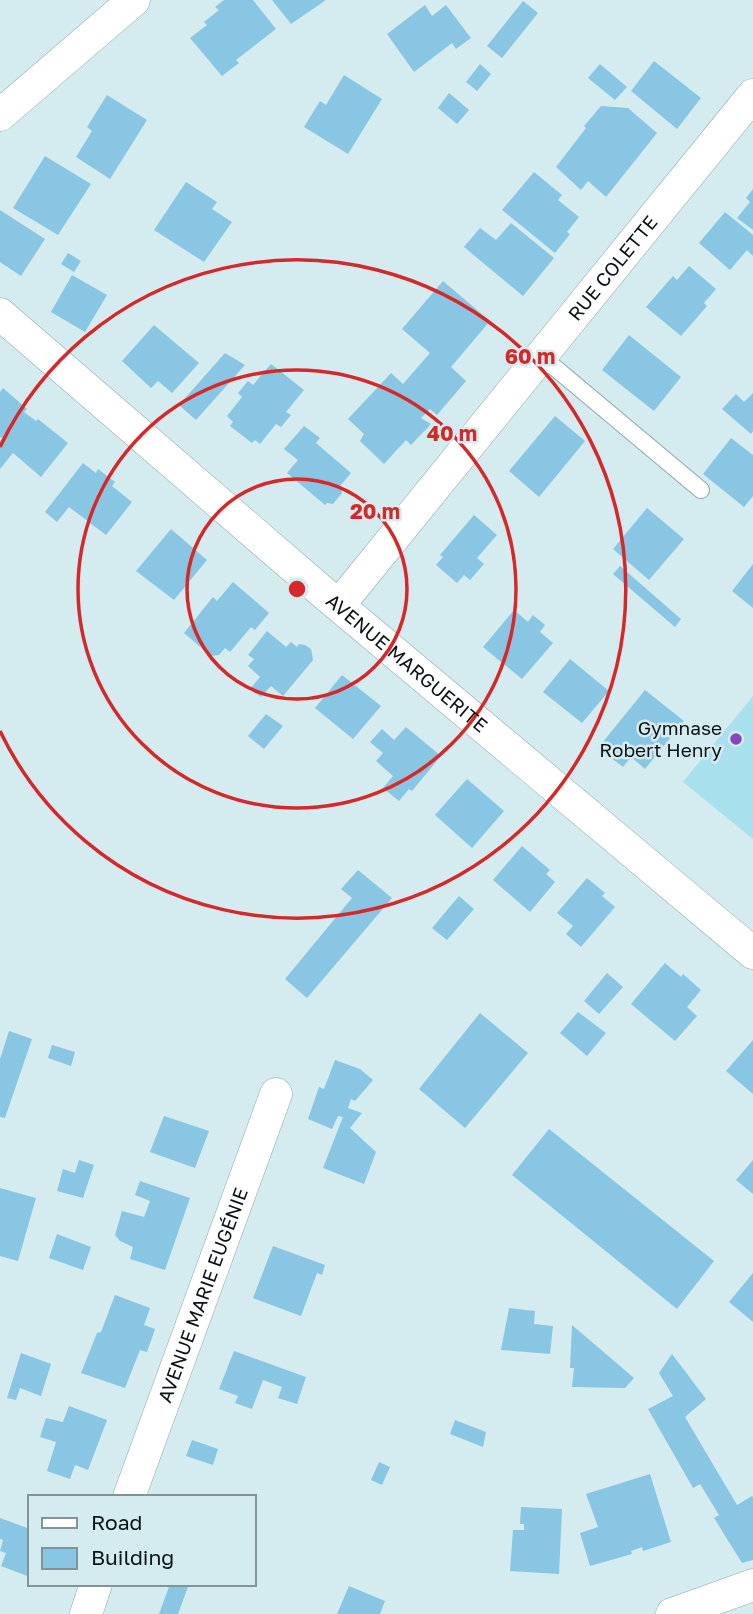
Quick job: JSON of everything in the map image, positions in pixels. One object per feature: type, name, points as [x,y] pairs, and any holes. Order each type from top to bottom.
[{"type":"street","points":[[0,115],[134,0]]},
{"type":"street","name":"RUE COLETTE","points":[[339,605],[753,95]]},
{"type":"street","name":"AVENUE MARGUERITE","points":[[0,314],[339,605],[753,953]]},
{"type":"street","name":"AVENUE MARIE EUGÉNIE","points":[[130,1495],[276,1094]]},
{"type":"street","points":[[691,1611],[753,1585]]},
{"type":"street","points":[[86,1614],[95,1586]]},
{"type":"lane","points":[[541,356],[701,490]]},
{"type":"shaded area","name":"Gymnase Robert Henry","points":[[753,696],[753,839],[683,782]]},
{"type":"building","points":[[224,0],[253,0],[276,29],[236,60],[239,63],[222,76],[190,38],[207,25],[204,22],[219,10],[215,7]]},
{"type":"building","points":[[272,0],[326,0],[291,24]]},
{"type":"building","points":[[523,1],[538,13],[502,58],[487,46]]},
{"type":"building","points":[[425,5],[432,16],[446,5],[471,38],[456,49],[452,43],[414,72],[387,34]]},
{"type":"building","points":[[654,61],[701,98],[677,129],[631,91]]},
{"type":"building","points":[[480,64],[491,74],[477,91],[466,82]]},
{"type":"building","points":[[600,64],[627,87],[615,100],[588,78]]},
{"type":"building","points":[[344,75],[382,99],[348,154],[304,127],[320,101],[326,105]]},
{"type":"building","points":[[449,93],[469,110],[457,124],[438,108]]},
{"type":"building","points":[[107,95],[147,120],[110,179],[76,157],[92,131],[87,127]]},
{"type":"building","points":[[601,106],[628,108],[657,133],[606,197],[588,181],[581,190],[556,167]]},
{"type":"building","points":[[45,156],[91,184],[58,235],[13,208]]},
{"type":"building","points":[[534,172],[562,195],[558,200],[579,217],[555,253],[502,210]]},
{"type":"building","points":[[186,182],[217,202],[212,209],[232,222],[204,262],[154,230]]},
{"type":"building","points":[[753,189],[753,230],[737,218],[750,202],[746,198]]},
{"type":"building","points":[[0,210],[45,239],[21,276],[0,262]]},
{"type":"building","points":[[725,212],[753,235],[753,256],[747,250],[730,270],[699,243]]},
{"type":"building","points":[[511,223],[554,258],[523,296],[464,247],[480,228],[496,240]]},
{"type":"building","points":[[68,253],[81,261],[74,272],[61,264]]},
{"type":"building","points":[[689,266],[716,289],[704,303],[707,306],[681,336],[646,307],[673,276],[677,280]]},
{"type":"building","points":[[72,275],[107,295],[85,332],[51,312]]},
{"type":"building","points":[[443,281],[490,321],[451,367],[466,381],[437,415],[430,409],[421,418],[431,424],[411,445],[406,440],[384,464],[360,441],[364,434],[348,419],[391,373],[403,384],[430,353],[402,329]]},
{"type":"building","points":[[154,325],[199,363],[172,393],[158,381],[151,388],[122,361]]},
{"type":"building","points":[[629,335],[681,377],[654,411],[602,370]]},
{"type":"building","points":[[225,353],[245,365],[196,420],[179,405]]},
{"type":"building","points":[[271,364],[304,390],[286,412],[291,415],[281,427],[276,424],[260,444],[255,440],[252,443],[230,426],[233,422],[227,416],[242,397],[238,393],[248,381],[253,385]]},
{"type":"building","points":[[3,388],[27,409],[24,412],[36,421],[38,419],[68,443],[41,477],[13,453],[0,469],[0,392]]},
{"type":"building","points":[[753,393],[751,434],[722,409],[736,394],[744,402]]},
{"type":"building","points":[[555,416],[585,441],[539,497],[509,471]]},
{"type":"building","points":[[304,426],[320,438],[316,443],[351,473],[340,486],[342,493],[333,504],[325,505],[287,473],[298,460],[284,449]]},
{"type":"building","points":[[731,438],[753,455],[753,496],[744,507],[703,474]]},
{"type":"building","points":[[83,463],[96,473],[98,469],[115,482],[112,486],[132,502],[106,535],[69,507],[57,522],[45,512]]},
{"type":"building","points":[[647,508],[684,539],[649,580],[613,549]]},
{"type":"building","points":[[474,515],[497,535],[477,558],[484,564],[470,580],[464,575],[457,583],[436,565],[443,557],[440,555]]},
{"type":"building","points":[[171,529],[207,560],[174,600],[136,571]]},
{"type":"building","points":[[753,564],[753,608],[732,591]]},
{"type":"building","points":[[620,566],[681,619],[675,627],[613,574]]},
{"type":"building","points":[[233,582],[269,613],[255,630],[251,627],[230,652],[225,648],[219,655],[211,656],[184,633],[213,597],[217,601]]},
{"type":"building","points":[[514,610],[528,622],[533,615],[545,625],[540,632],[553,643],[522,679],[483,647]]},
{"type":"building","points":[[267,631],[286,647],[291,642],[297,647],[299,644],[311,649],[313,660],[283,696],[271,686],[261,697],[250,689],[260,677],[248,666],[254,659],[248,655]]},
{"type":"building","points":[[570,659],[609,691],[582,723],[543,692]]},
{"type":"building","points":[[342,675],[381,706],[353,739],[315,708]]},
{"type":"building","points":[[645,690],[684,721],[645,769],[631,757],[623,767],[598,748]]},
{"type":"building","points":[[266,714],[283,726],[264,749],[248,736]]},
{"type":"building","points":[[406,727],[441,756],[412,791],[409,789],[399,801],[383,788],[393,776],[376,761],[383,753],[370,742],[382,729],[394,740]]},
{"type":"building","points":[[467,779],[504,811],[472,848],[435,815]]},
{"type":"building","points":[[522,846],[550,870],[546,874],[555,882],[530,912],[493,880]]},
{"type":"building","points":[[358,870],[392,898],[307,998],[285,979],[352,898],[341,889]]},
{"type":"building","points":[[587,878],[605,893],[602,896],[615,907],[581,947],[566,934],[573,926],[557,913]]},
{"type":"building","points":[[459,896],[474,909],[447,940],[432,928]]},
{"type":"building","points":[[665,963],[701,990],[687,1007],[697,1016],[675,1041],[631,1004]]},
{"type":"building","points":[[607,973],[623,987],[599,1014],[584,1001]]},
{"type":"building","points":[[578,1012],[606,1033],[587,1056],[560,1033]]},
{"type":"building","points":[[480,1013],[528,1053],[465,1128],[419,1089]]},
{"type":"building","points":[[9,1031],[32,1039],[5,1118],[0,1117],[0,1059]]},
{"type":"building","points":[[753,1040],[753,1094],[726,1071]]},
{"type":"building","points":[[52,1045],[75,1052],[71,1066],[48,1058]]},
{"type":"building","points":[[335,1060],[360,1069],[373,1080],[355,1101],[351,1099],[348,1108],[362,1113],[350,1128],[376,1152],[364,1184],[323,1168],[343,1117],[338,1116],[332,1129],[308,1119],[319,1087],[324,1089]]},
{"type":"building","points":[[164,1116],[209,1131],[195,1168],[150,1152]]},
{"type":"building","points":[[549,1129],[714,1261],[677,1309],[512,1175]]},
{"type":"building","points":[[79,1160],[94,1165],[83,1198],[57,1191],[63,1169],[75,1173]]},
{"type":"building","points":[[753,1160],[753,1194],[736,1180]]},
{"type":"building","points":[[140,1181],[190,1198],[165,1270],[130,1259],[133,1247],[120,1241],[115,1235],[122,1211],[144,1217],[150,1201],[135,1195]]},
{"type":"building","points":[[0,1188],[36,1198],[18,1261],[0,1256]]},
{"type":"building","points":[[57,1234],[91,1247],[83,1270],[49,1258]]},
{"type":"building","points":[[273,1246],[325,1265],[322,1275],[317,1273],[301,1316],[253,1298]]},
{"type":"building","points":[[753,1273],[753,1322],[729,1302]]},
{"type":"building","points":[[115,1295],[150,1308],[144,1325],[155,1329],[147,1352],[140,1350],[125,1388],[81,1373]]},
{"type":"building","points":[[509,1308],[535,1311],[534,1324],[553,1326],[550,1354],[501,1350]]},
{"type":"building","points":[[572,1325],[634,1378],[625,1388],[572,1387]]},
{"type":"building","points":[[234,1351],[306,1377],[297,1404],[278,1398],[282,1387],[263,1380],[252,1409],[235,1403],[238,1396],[219,1389]]},
{"type":"building","points":[[21,1353],[51,1364],[41,1396],[20,1388],[16,1400],[7,1398]]},
{"type":"building","points":[[672,1354],[706,1399],[685,1417],[737,1505],[753,1497],[753,1560],[742,1563],[714,1518],[719,1515],[700,1484],[693,1488],[648,1409],[673,1396],[659,1373]]},
{"type":"building","points":[[69,1406],[107,1420],[88,1470],[75,1465],[70,1479],[47,1471],[56,1442],[40,1437],[46,1418],[63,1422]]},
{"type":"building","points":[[455,1420],[486,1432],[483,1447],[450,1434]]},
{"type":"building","points":[[192,1440],[218,1449],[213,1465],[186,1456]]},
{"type":"building","points":[[379,1462],[390,1467],[382,1485],[371,1480]]},
{"type":"building","points":[[650,1474],[671,1542],[643,1551],[642,1547],[631,1551],[632,1554],[590,1566],[580,1533],[598,1527],[586,1494]]},
{"type":"building","points":[[521,1507],[562,1509],[559,1574],[510,1571],[513,1530],[524,1530],[524,1524],[520,1524]]},
{"type":"building","points":[[0,1518],[28,1528],[28,1576],[1,1566],[6,1553],[0,1551],[3,1540],[0,1539]]},
{"type":"building","points":[[169,1586],[188,1586],[178,1614],[159,1614]]},
{"type":"building","points":[[349,1586],[385,1601],[380,1614],[337,1614]]},
{"type":"place","name":"Gymnase Robert Henry","points":[[736,739]]}]
